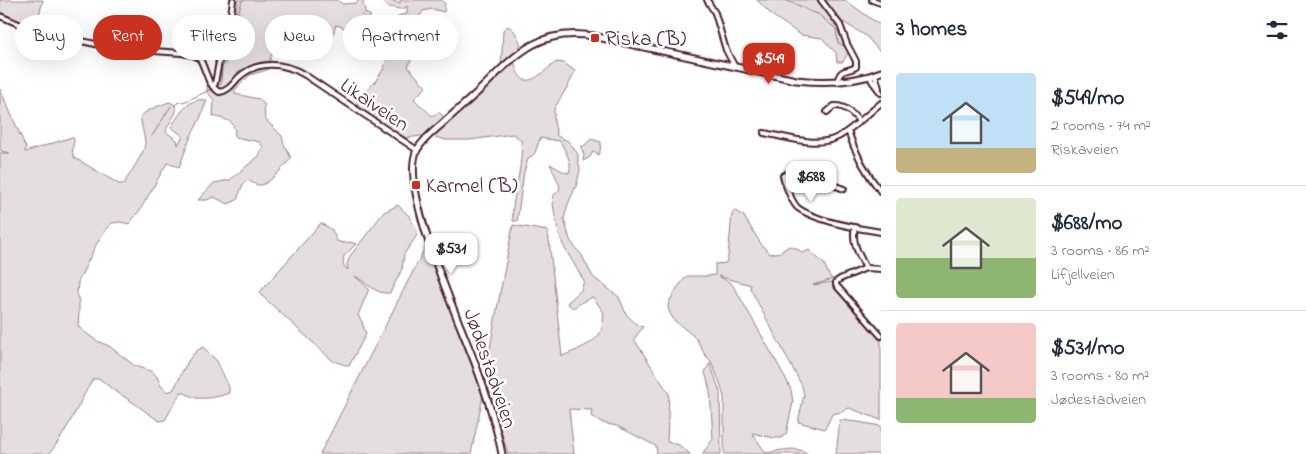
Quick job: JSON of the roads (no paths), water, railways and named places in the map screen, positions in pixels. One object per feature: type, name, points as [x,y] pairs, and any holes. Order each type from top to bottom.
[{"type":"main road","points":[[417,150],[431,134],[518,53],[532,44],[552,36],[571,34],[593,36],[796,80],[837,82],[876,74]]},
{"type":"main road","name":"Jødestadveien","points":[[417,150],[414,160],[414,178],[424,226],[434,258],[482,383],[496,426],[502,454]]},
{"type":"street","points":[[0,16],[35,31],[114,48],[193,55],[202,63],[213,86],[225,48],[233,0]]},
{"type":"street","points":[[707,0],[715,13],[726,50],[734,67]]},
{"type":"street","points":[[821,0],[840,25],[856,61],[856,67],[841,72],[837,82]]},
{"type":"street","points":[[872,0],[881,3]]},
{"type":"street","name":"Likaiveien","points":[[213,86],[219,92],[226,90],[244,73],[264,65],[272,64],[289,67],[305,75],[417,150]]},
{"type":"street","points":[[876,74],[872,81],[880,92]]},
{"type":"street","points":[[764,133],[819,142],[833,139],[848,130],[881,103]]},
{"type":"street","points":[[827,112],[834,106],[841,106],[859,121]]},
{"type":"street","points":[[848,130],[865,170],[881,192]]},
{"type":"street","points":[[844,189],[809,176],[790,172],[783,176],[798,207],[818,217],[881,232]]},
{"type":"street","points":[[855,227],[854,243],[866,268]]},
{"type":"street","points":[[881,269],[866,268],[836,282],[836,285],[881,336]]},
{"type":"waterway","points":[[215,87],[221,84],[222,67],[225,64],[242,0]]},
{"type":"waterway","points":[[785,0],[818,14],[836,29],[838,43],[846,48],[852,62]]},
{"type":"waterway","points":[[174,106],[177,103],[212,89]]},
{"type":"waterway","points":[[152,136],[171,106]]},
{"type":"place","name":"Riska (B)","points":[[595,38]]},
{"type":"place","name":"Karmel (B)","points":[[416,185]]}]
